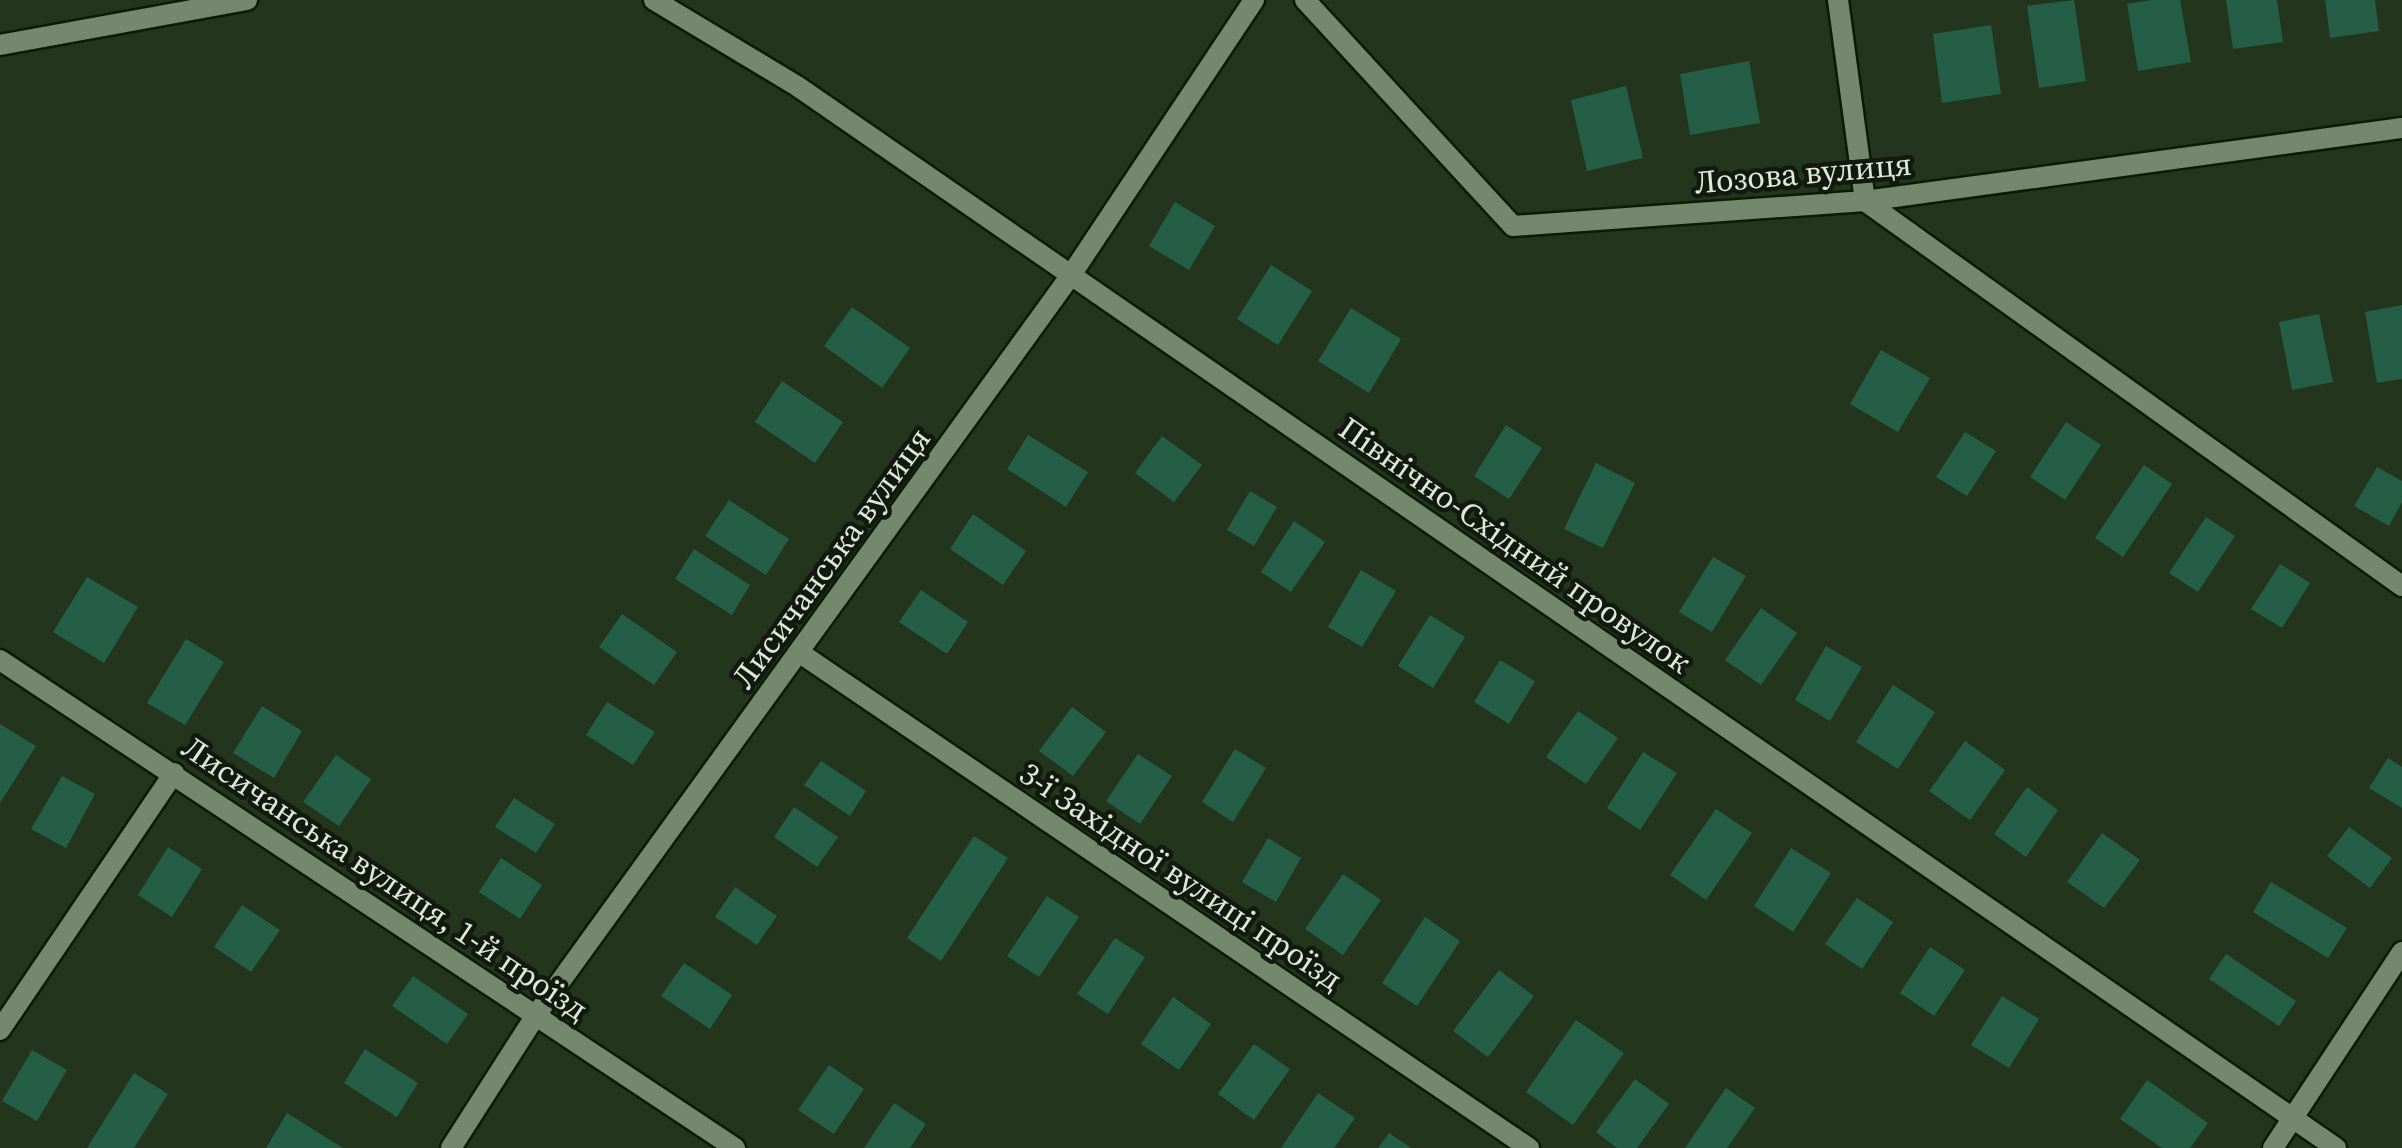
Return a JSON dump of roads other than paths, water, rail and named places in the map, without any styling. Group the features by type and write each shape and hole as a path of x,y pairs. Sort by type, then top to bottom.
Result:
{"street":[{"path":"0,45 247,0"},
{"name":"Північно-Східний провулок","path":"654,0 797,86 2336,1148"},
{"name":"Лисичанська вулиця","path":"451,1148 536,1015 1071,275 1254,0"},
{"name":"Лозова вулиця","path":"1305,0 1513,226 1866,201 2402,128"},
{"path":"1838,0 1866,201 2402,586"},
{"name":"3-ї Західної вулиці проїзд","path":"800,653 1529,1148"},
{"name":"Лисичанська вулиця, 1-й проїзд","path":"0,660 735,1148"},
{"path":"0,1030 174,773"},
{"path":"2273,1148 2402,952"}]}
